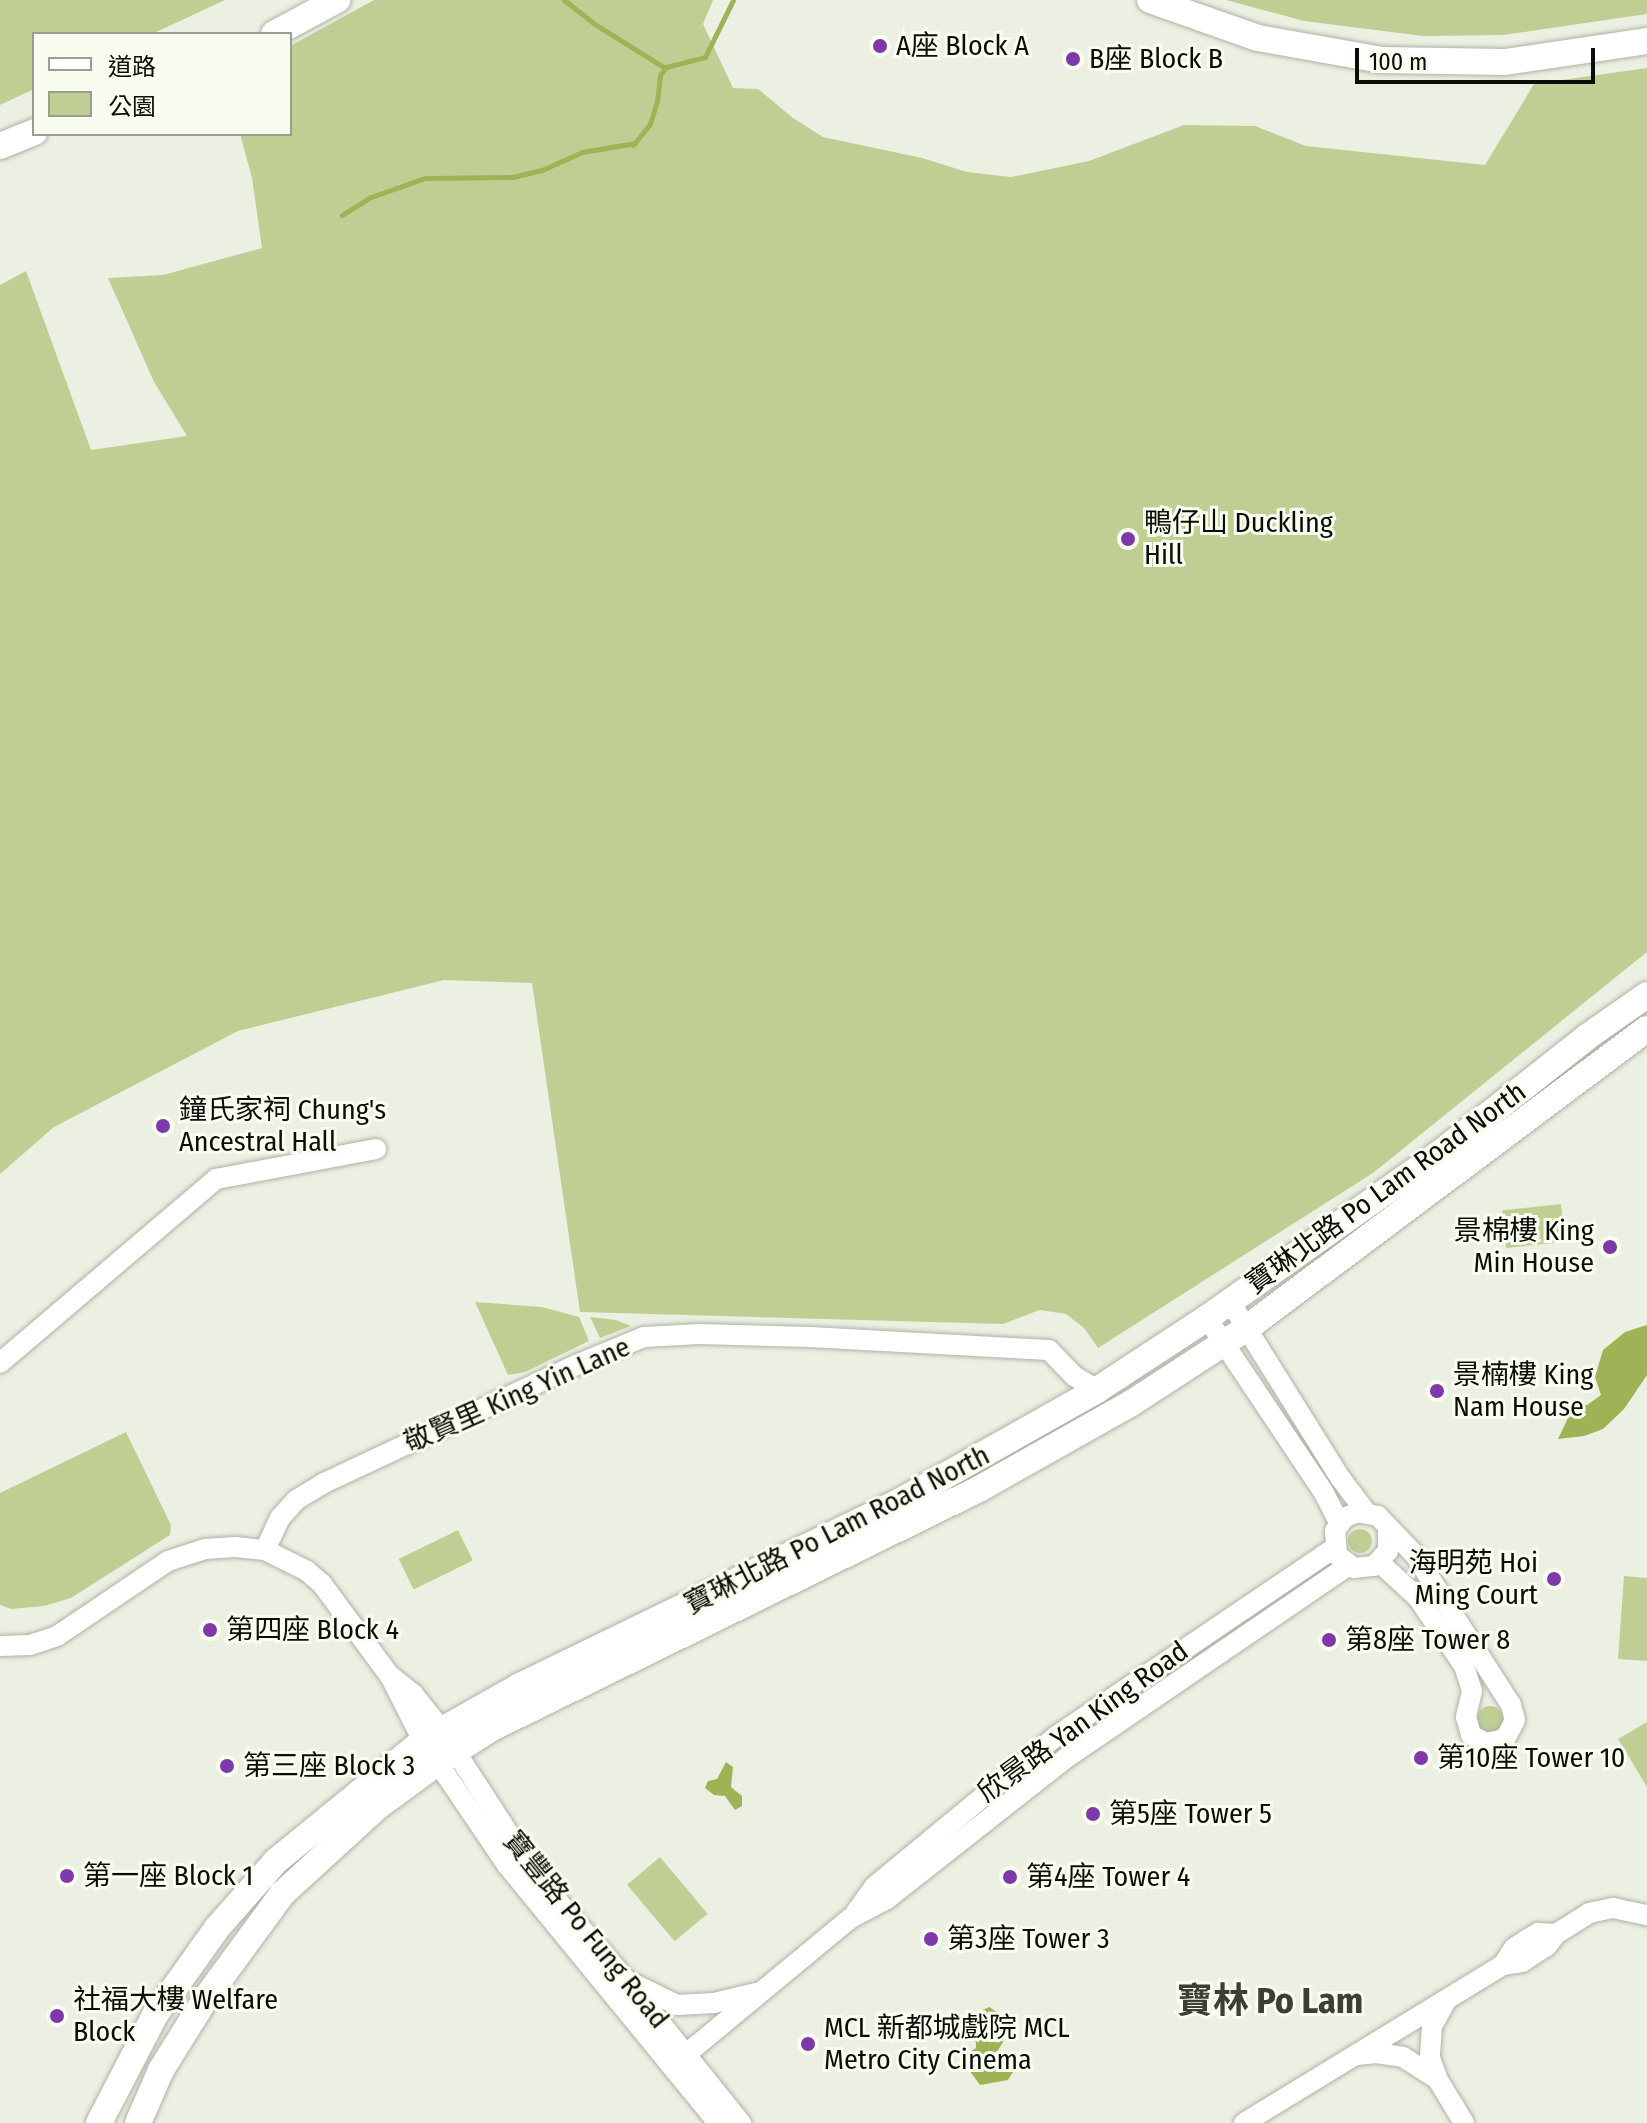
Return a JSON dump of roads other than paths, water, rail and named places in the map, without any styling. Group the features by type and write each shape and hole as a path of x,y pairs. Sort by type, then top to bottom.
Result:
{"main road":[{"path":"278,32 337,0"},
{"path":"1150,0 1258,38 1381,60 1505,62 1647,41"},
{"path":"0,146 32,133"},
{"name":"寶琳北路 Po Lam Road North","path":"99,2123 155,2015 217,1928 276,1861 520,1686 895,1504 1097,1390 1207,1318 1439,1154 1587,1037 1647,995"},
{"name":"寶琳北路 Po Lam Road North","path":"138,2123 161,2070 198,2010 282,1894 439,1746 492,1728 691,1627 979,1489 1130,1404 1247,1328 1647,1029"}],"street":[{"path":"0,1363 216,1179 376,1149"},
{"path":"1229,1300 1341,1479 1366,1512"},
{"path":"1207,1318 1323,1491 1339,1523 1334,1548 1348,1566 1368,1568 1380,1563 1388,1551 1388,1528"},
{"name":"敬賢里 King Yin Lane","path":"265,1550 280,1518 296,1500 324,1483 576,1365 644,1337 699,1334 810,1337 1049,1350 1074,1376 1097,1390"},
{"path":"1339,1523 1350,1514 1366,1512 1378,1516 1415,1555 1511,1705 1515,1720 1505,1739 1486,1743 1471,1735 1466,1717 1472,1691 1464,1666 1418,1598 1380,1563"},
{"path":"0,1646 30,1645 57,1636 154,1569 184,1554 222,1547 265,1550 307,1571 322,1584 389,1675 413,1694 439,1746"},
{"name":"欣景路 Yan King Road","path":"851,1918 875,1886 1055,1737 1269,1589 1334,1548"},
{"name":"欣景路 Yan King Road","path":"680,2059 851,1918 887,1899 1122,1718 1348,1566"},
{"path":"1445,1669 1460,1674 1472,1691"},
{"name":"寶豐路 Po Fung Road","path":"439,1746 536,1876 626,1980 680,2059 718,2123"},
{"name":"寶豐路 Po Fung Road","path":"439,1746 533,1900 741,2123"},
{"path":"1244,2123 1503,1965 1514,1948 1538,1933 1556,1934 1601,1909 1646,1916"},
{"name":"欣景路 Yan King Road","path":"626,1980 677,2005 714,2003 757,1993"},
{"path":"1448,1998 1430,2034 1430,2058 1438,2080 1464,2123"},
{"path":"1353,2055 1376,2053 1403,2057 1438,2080"}],"waterway":[{"path":"564,0 593,23 665,68"},
{"path":"633,145 650,124 660,75 666,67 705,57 733,0"},
{"path":"342,215 371,197 425,178 513,177 542,170 582,152 635,143"}],"place":[{"name":"A座 Block A","path":"880,46"},
{"name":"B座 Block B","path":"1073,59"},
{"name":"鴨仔山 Duckling Hill","path":"1128,539"},
{"name":"鐘氏家祠 Chung's Ancestral Hall","path":"163,1126"},
{"name":"景棉樓 King Min House","path":"1610,1247"},
{"name":"景楠樓 King Nam House","path":"1437,1391"},
{"name":"海明苑 Hoi Ming Court","path":"1554,1579"},
{"name":"第四座 Block 4","path":"210,1630"},
{"name":"第8座 Tower 8","path":"1329,1640"},
{"name":"第10座 Tower 10","path":"1421,1758"},
{"name":"第三座 Block 3","path":"227,1766"},
{"name":"第5座 Tower 5","path":"1093,1814"},
{"name":"第一座 Block 1","path":"67,1876"},
{"name":"第4座 Tower 4","path":"1010,1877"},
{"name":"第3座 Tower 3","path":"931,1939"},
{"name":"社福大樓 Welfare Block","path":"57,2016"},
{"name":"MCL 新都城戲院 MCL Metro City Cinema","path":"808,2044"}],"district":[{"name":"寶林 Po Lam","path":"1270,2002"}]}
